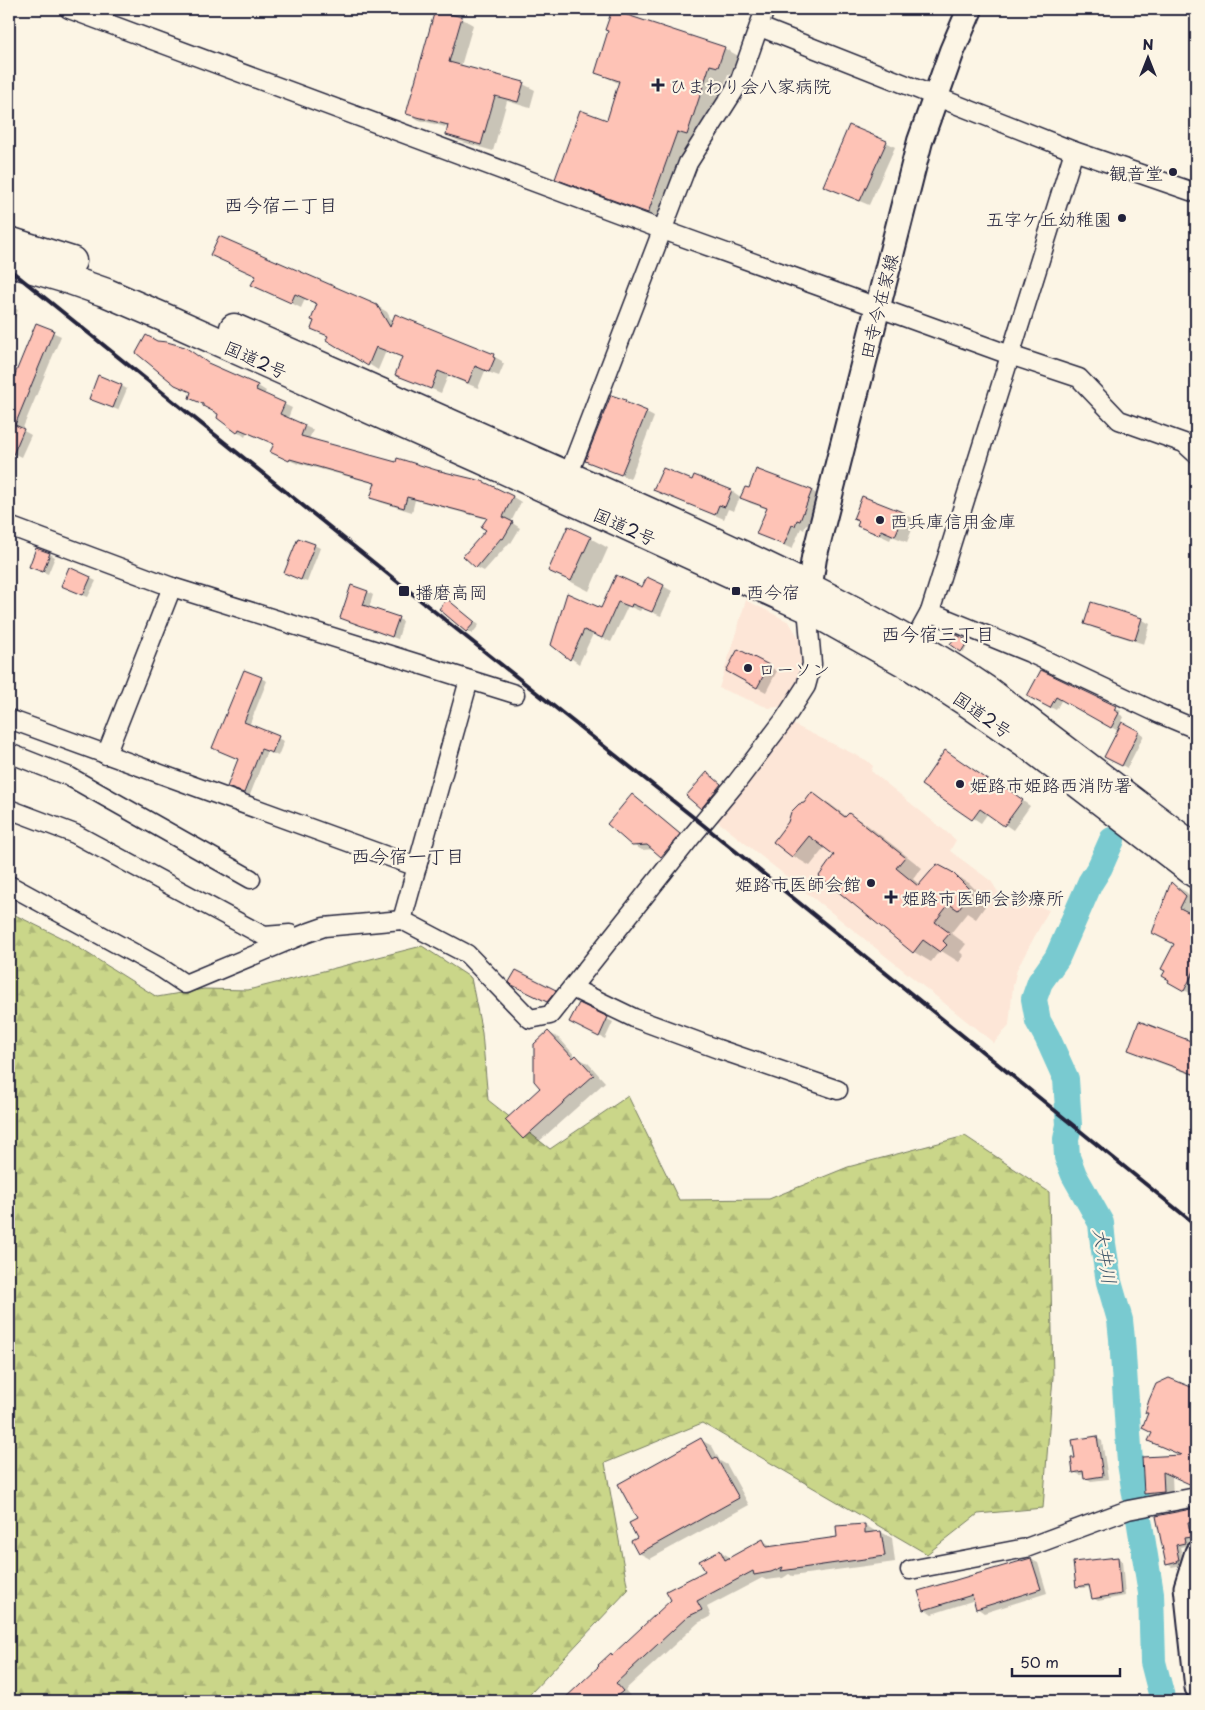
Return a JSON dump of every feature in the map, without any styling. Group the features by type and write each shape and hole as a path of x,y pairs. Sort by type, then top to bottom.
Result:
{"highway":[{"name":"国道2号","path":"9,241 112,275 568,476 808,597 1024,742 1196,874"},
{"name":"国道2号","path":"19,265 107,293 480,459 913,643 952,666 988,691 1196,849"}],"main road":[{"name":"田寺今在家線","path":"808,597 814,558 920,141 952,51 970,9"}],"street":[{"path":"69,9 663,230 1079,378 1119,420 1184,443 1196,454"},
{"path":"568,476 688,163 739,83 765,9"},
{"path":"760,27 1074,151 1196,193"},
{"path":"913,643 930,612 1074,151"},
{"path":"9,526 172,588 515,694"},
{"path":"106,755 172,588"},
{"path":"9,884 161,968 185,984 324,927 402,920 466,954 530,1019 550,1015 737,782 784,720 806,686 812,664 808,597"},
{"path":"930,612 1030,653 1196,729"},
{"path":"402,920 469,680"},
{"path":"9,719 417,867"},
{"path":"9,753 70,777 251,879"},
{"path":"9,810 75,834 264,936 307,933"},
{"path":"572,988 634,1018 708,1046 838,1090"},
{"path":"910,1570 1026,1548 1128,1510 1196,1497"},
{"path":"1196,1552 1185,1587 1196,1688"}],"shaded area":[{"path":"746,600 789,622 799,638 802,675 798,686 784,706 769,708 719,688"},
{"path":"792,724 866,760 873,766 871,771 956,840 950,851 991,881 998,892 1049,910 1017,969 1013,986 1009,1025 994,1043 716,820"}],"green space":[{"path":"9,912 68,941 157,997 204,989 248,990 422,946 471,978 482,1033 488,1100 550,1149 628,1096 679,1200 769,1199 848,1167 965,1136 1049,1192 1053,1377 1043,1508 978,1514 927,1554 702,1423 605,1463 628,1590 531,1693 526,1701 9,1701"}],"building":[{"path":"435,10 462,17 449,62 524,82 518,102 495,96 481,145 446,135 448,125 406,114"},
{"path":"612,10 725,47 718,67 710,65 687,135 677,132 648,213 555,179 580,110 607,120 619,81 595,73 608,31 605,30"},
{"path":"849,125 887,141 860,201 823,186"},
{"path":"219,236 377,305 390,327 395,314 494,354 493,357 495,358 489,372 475,366 468,383 438,371 431,389 395,375 402,357 376,347 368,366 326,340 328,336 311,329 314,321 311,320 317,304 295,294 291,303 251,285 256,276 210,255"},
{"path":"36,323 54,330 15,425 24,429 9,464 9,389"},
{"path":"146,335 157,341 185,347 208,363 258,385 256,390 285,403 280,414 305,425 301,436 396,462 397,458 482,481 513,496 503,517 513,522 503,539 501,538 476,568 463,556 486,530 481,527 487,518 407,497 404,508 370,498 375,483 290,459 289,461 270,452 274,444 239,429 237,433 217,418 218,414 203,406 203,404 189,398 191,392 175,385 136,353"},
{"path":"98,375 122,385 113,408 89,399"},
{"path":"611,395 626,400 625,402 647,411 621,475 585,461"},
{"path":"663,468 692,480 694,475 732,490 725,507 719,505 715,515 653,490"},
{"path":"756,469 812,490 800,521 797,520 795,526 792,525 784,545 756,534 767,508 740,498 745,487 749,488"},
{"path":"862,496 905,513 895,536 881,530 879,535 857,526 859,521 853,519"},
{"path":"568,526 591,537 571,581 548,571"},
{"path":"298,538 315,544 301,580 284,573"},
{"path":"36,548 50,553 43,572 29,567"},
{"path":"69,567 91,577 83,595 61,586"},
{"path":"616,575 642,587 647,577 664,585 652,612 632,604 631,607 618,602 602,638 584,630 570,660 551,645 567,593 601,608"},
{"path":"351,585 368,591 363,605 399,617 392,637 340,618"},
{"path":"447,599 475,622 466,632 439,609"},
{"path":"1091,602 1142,618 1135,640 1084,624"},
{"path":"957,635 968,641 961,652 950,644"},
{"name":"ローソン","path":"738,649 769,665 757,688 726,671"},
{"path":"244,670 262,677 244,722 279,736 272,753 261,749 244,793 227,787 238,759 212,748"},
{"path":"1041,670 1116,706 1114,710 1119,713 1111,728 1056,697 1050,708 1027,696"},
{"path":"1122,722 1139,731 1122,766 1104,757"},
{"path":"945,750 1000,788 1002,785 1023,800 1004,826 980,809 972,820 921,785"},
{"path":"707,772 721,784 701,809 686,796"},
{"name":"姫路市医師会館","path":"812,792 845,817 849,813 905,857 896,868 918,886 937,864 952,872 971,891 958,910 949,904 935,922 950,933 943,941 947,945 940,952 923,940 913,953 819,876 834,855 809,836 792,857 773,842 788,822 791,812 799,804 804,803"},
{"path":"632,794 680,834 661,857 647,845 632,846 607,824"},
{"path":"1171,882 1186,896 1180,908 1196,916 1196,967 1184,991 1168,982 1169,980 1162,976 1165,971 1161,969 1174,944 1152,933"},
{"path":"516,970 556,990 555,992 547,1002 512,985 509,982"},
{"path":"579,1003 608,1017 599,1037 569,1022"},
{"path":"1139,1021 1196,1043 1196,1075 1128,1050"},
{"path":"548,1031 573,1058 576,1055 594,1075 523,1139 505,1120 540,1088 534,1081 534,1044"},
{"path":"1169,1378 1196,1389 1196,1487 1163,1472 1164,1492 1144,1494 1142,1457 1181,1455 1148,1441 1152,1433 1142,1428 1148,1413 1145,1413 1149,1400 1156,1384"},
{"path":"1097,1436 1103,1476 1084,1479 1083,1471 1073,1473 1071,1458 1075,1458 1072,1440"},
{"path":"701,1438 713,1459 716,1457 739,1498 638,1554 631,1541 637,1538 629,1523 637,1519 618,1484"},
{"path":"1196,1508 1196,1521 1188,1522 1191,1537 1184,1538 1185,1543 1176,1545 1178,1562 1166,1565 1156,1516"},
{"path":"865,1524 865,1533 881,1531 885,1556 781,1571 783,1567 771,1572 754,1575 753,1571 697,1601 702,1610 687,1617 616,1683 623,1691 611,1701 562,1701 598,1665 611,1653 612,1655 671,1600 666,1591 705,1571 699,1561 720,1550 725,1560 763,1539 767,1547 837,1537 836,1526"},
{"path":"1118,1557 1121,1594 1092,1599 1089,1585 1076,1587 1073,1562"},
{"path":"1031,1558 1041,1589 976,1609 972,1595 924,1610 918,1591"}],"waterway":[{"name":"大井川","path":"1112,840 1100,867 1090,883 1057,958 1040,982 1034,999 1038,1021 1066,1079 1069,1125 1066,1139 1067,1157 1074,1175 1101,1223 1109,1282 1120,1320 1130,1463 1151,1593 1153,1662 1163,1701"}],"railway":[{"path":"9,269 702,824 1196,1225"}],"place":[{"name":"ひまわり会八家病院","path":"658,85"},
{"name":"観音堂","path":"1173,172"},
{"name":"五字ケ丘幼稚園","path":"1122,218"},
{"name":"西兵庫信用金庫","path":"880,520"},
{"name":"播磨高岡","path":"404,591"},
{"name":"西今宿","path":"736,591"},
{"name":"ローソン","path":"748,668"},
{"name":"姫路市姫路西消防署","path":"960,784"},
{"name":"姫路市医師会館","path":"871,883"},
{"name":"姫路市医師会診療所","path":"891,897"}],"district":[{"name":"西今宿二丁目","path":"281,204"},
{"name":"西今宿三丁目","path":"938,633"},
{"name":"西今宿一丁目","path":"408,855"}]}
